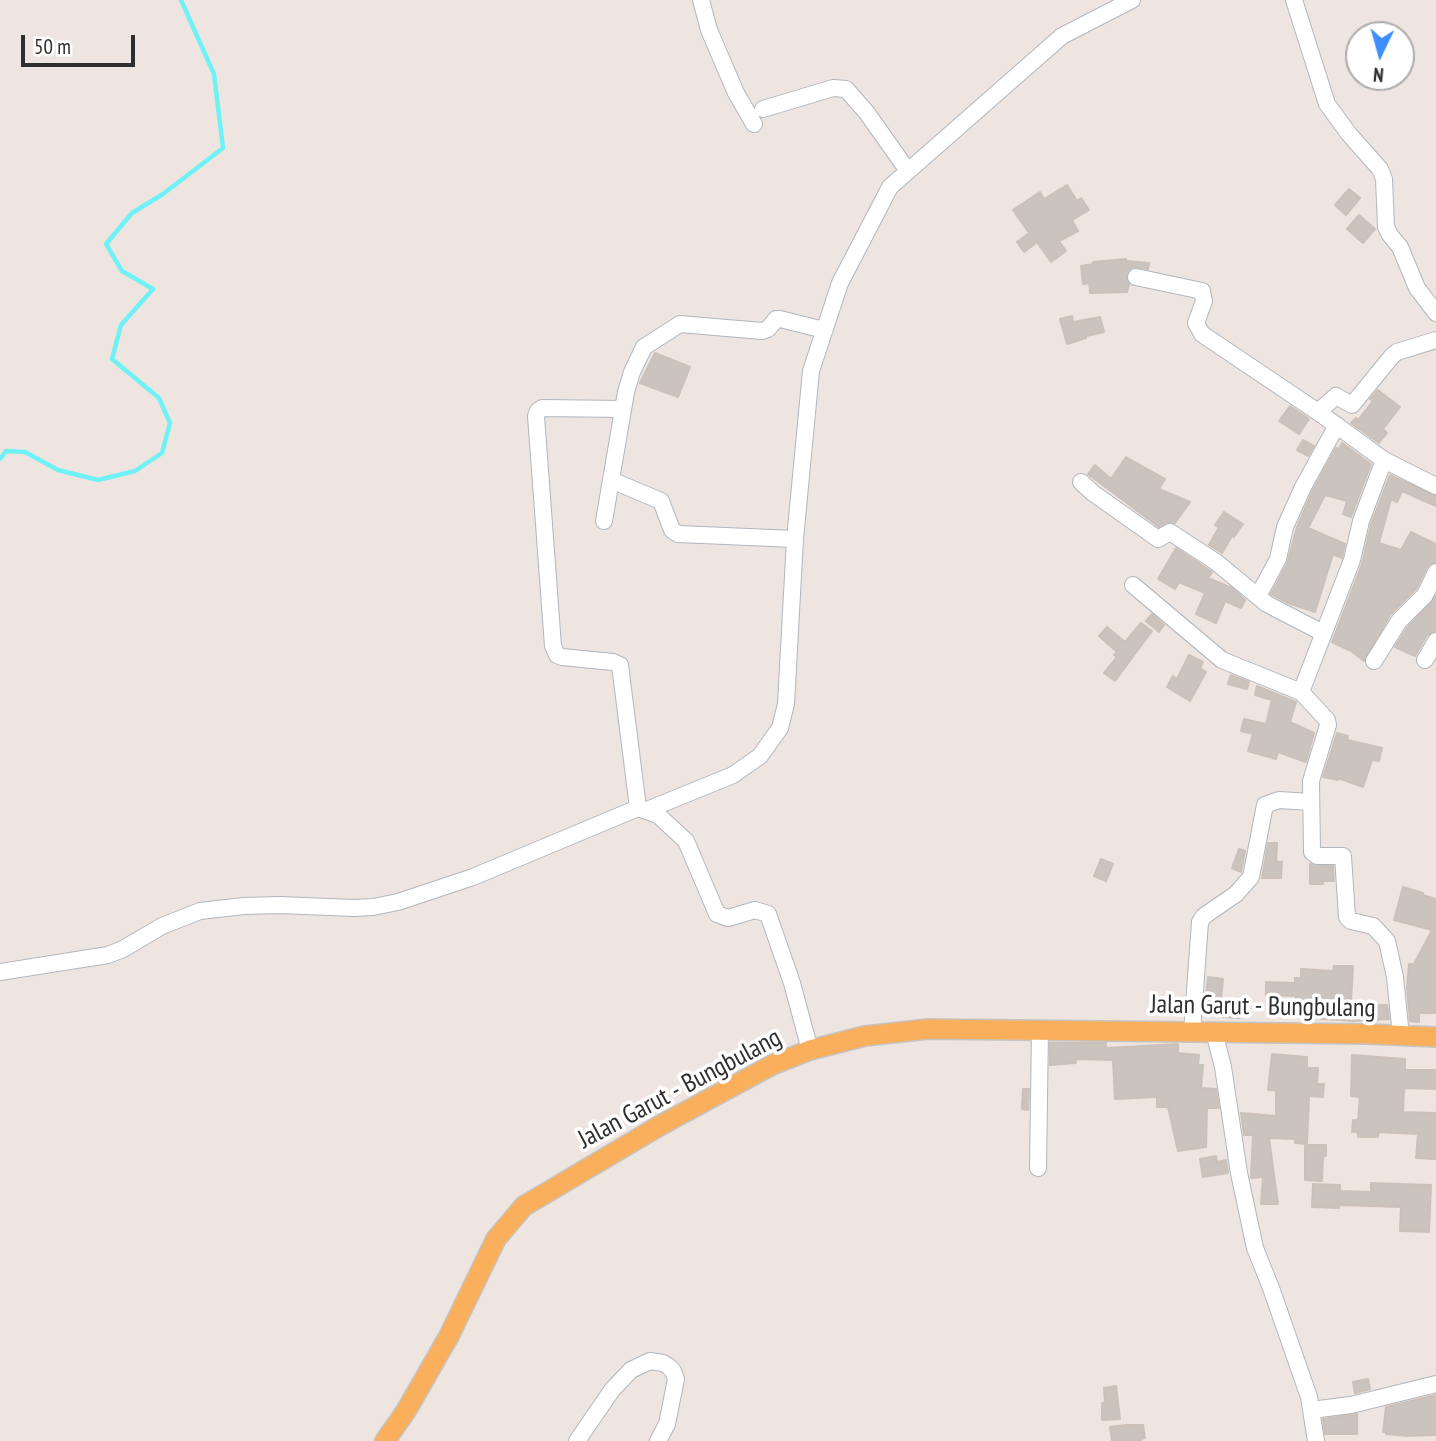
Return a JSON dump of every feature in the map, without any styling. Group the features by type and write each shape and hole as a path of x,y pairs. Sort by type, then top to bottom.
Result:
{"main road":[{"name":"Jalan Garut - Bungbulang","path":"385,1441 406,1411 449,1336 496,1239 524,1206 660,1125 772,1065 810,1050 854,1038 912,1030 1436,1037"}],"street":[{"path":"701,0 714,43 736,93 754,124"},
{"path":"0,972 108,956 162,926 200,911 256,906 373,908 398,902 473,877 733,775 760,756 780,728 786,704 795,539 811,371 839,283 890,187 1062,36 1132,0"},
{"path":"1294,0 1327,104 1380,169 1384,179 1386,228 1400,247 1418,288 1436,313"},
{"path":"763,108 833,88 846,89 867,113 908,171"},
{"path":"1136,277 1202,291 1204,301 1196,323 1202,334 1384,460 1436,486"},
{"path":"604,521 623,408 632,372 644,346 680,324 762,331 780,319 824,330"},
{"path":"1318,412 1336,396 1352,405 1397,352 1436,340"},
{"path":"623,408 542,408 536,416 553,646 557,655 562,657 613,662 620,666 643,809"},
{"path":"1258,596 1278,559 1285,527 1303,486 1337,425"},
{"path":"1301,692 1352,560 1361,521 1384,460"},
{"path":"611,480 661,501 672,530 678,534 795,539"},
{"path":"1081,482 1158,540 1170,532 1216,562 1268,604 1323,633"},
{"path":"1374,661 1399,621 1425,595 1436,572"},
{"path":"1133,584 1214,655 1233,666 1301,692 1328,723 1328,731 1311,776 1312,852 1317,856 1343,856 1347,917 1351,921 1373,926 1387,941 1395,977 1401,1035"},
{"path":"1425,660 1436,641"},
{"path":"1192,1032 1200,922 1204,916 1236,894 1251,877 1265,805 1279,800 1310,802"},
{"path":"643,809 658,815 686,841 717,914 728,918 755,910 768,914 792,983 810,1050"},
{"path":"1038,1168 1040,1030"},
{"path":"1213,1032 1223,1067 1241,1185 1255,1248 1310,1397 1316,1441"},
{"path":"577,1441 612,1390 631,1370 650,1361 668,1366 676,1379 667,1423 658,1441"},
{"path":"1311,1410 1351,1405 1436,1384"}],"building":[{"path":"1067,185 1077,201 1081,198 1089,210 1072,220 1078,231 1059,241 1066,251 1051,262 1037,242 1024,252 1017,242 1029,233 1013,210 1040,192 1044,199"},
{"path":"1349,189 1360,198 1346,215 1335,205"},
{"path":"1359,215 1375,229 1363,243 1347,229"},
{"path":"1126,259 1149,263 1148,269 1133,267 1128,271 1127,292 1090,293 1089,283 1083,284 1081,266 1093,262"},
{"path":"1072,316 1073,322 1100,317 1104,332 1067,344 1060,319"},
{"path":"655,353 690,367 678,397 640,383"},
{"path":"1378,390 1400,407 1383,429 1387,433 1379,443 1351,423 1356,418 1358,420"},
{"path":"1290,406 1309,419 1299,434 1279,421"},
{"path":"1303,440 1314,446 1308,456 1297,450"},
{"path":"1342,443 1371,464 1351,517 1343,514 1347,501 1325,495 1308,528 1345,544 1342,558 1333,554 1315,612 1271,594 1287,564 1297,527 1312,492 1336,448 1339,449"},
{"path":"1126,457 1165,479 1159,489 1190,502 1175,523 1170,522 1159,527 1088,474 1095,465 1111,479"},
{"path":"1390,475 1436,496 1436,506 1402,491 1397,502 1391,499 1379,543 1401,550 1411,532 1436,544 1436,562 1427,567 1416,589 1390,615 1364,661 1332,642 1362,564 1371,524"},
{"path":"1224,512 1243,524 1222,553 1209,545 1219,527 1215,525"},
{"path":"1176,548 1212,572 1208,578 1232,588 1245,600 1241,608 1225,601 1216,623 1196,614 1205,593 1179,582 1175,589 1158,579"},
{"path":"1436,596 1436,631 1427,635 1415,656 1395,647 1407,628"},
{"path":"1152,614 1164,625 1159,632 1146,621"},
{"path":"1141,623 1152,631 1115,681 1104,673 1117,657 1114,655 1117,652 1099,636 1107,627 1125,642"},
{"path":"1189,655 1203,662 1200,668 1206,672 1190,701 1167,687 1173,676 1177,679"},
{"path":"1231,675 1249,682 1247,689 1228,684"},
{"path":"1257,686 1296,702 1290,722 1314,733 1306,762 1278,752 1276,759 1248,751 1253,734 1241,731 1244,719 1266,724 1272,700 1255,695"},
{"path":"1337,733 1348,736 1347,740 1382,748 1379,761 1372,760 1363,787 1338,778 1323,777"},
{"path":"1268,843 1277,843 1276,862 1282,862 1281,878 1262,878"},
{"path":"1239,849 1245,851 1241,872 1232,868"},
{"path":"1101,859 1113,864 1106,881 1094,876"},
{"path":"1310,864 1333,866 1334,881 1310,884"},
{"path":"1403,887 1436,899 1436,1013 1419,1013 1419,1022 1410,1021 1407,988 1409,964 1414,964 1432,930 1394,920"},
{"path":"1334,966 1353,966 1351,1002 1354,1002 1354,1005 1387,1005 1389,1019 1353,1021 1295,1017 1296,996 1266,995 1266,982 1295,983 1295,978 1301,978 1301,969 1333,971"},
{"path":"1208,977 1223,979 1220,1009 1205,1007"},
{"path":"1224,1000 1241,1000 1240,1018 1223,1017"},
{"path":"1050,1043 1106,1043 1106,1048 1178,1044 1178,1053 1199,1055 1198,1065 1203,1065 1201,1088 1216,1089 1219,1108 1207,1108 1206,1147 1178,1151 1168,1107 1157,1107 1157,1097 1115,1099 1113,1060 1075,1059 1076,1063 1050,1065"},
{"path":"1272,1054 1307,1057 1307,1068 1318,1068 1317,1084 1324,1084 1323,1097 1309,1096 1307,1144 1295,1143 1295,1139 1269,1138 1278,1204 1261,1204 1263,1177 1251,1178 1253,1135 1244,1135 1241,1113 1276,1116 1276,1090 1268,1090"},
{"path":"1352,1055 1405,1059 1405,1070 1436,1070 1436,1089 1404,1088 1403,1112 1436,1113 1436,1159 1416,1158 1418,1134 1378,1132 1378,1137 1358,1137 1358,1132 1352,1132 1353,1120 1358,1120 1360,1097 1351,1096"},
{"path":"1023,1089 1029,1089 1028,1110 1022,1109"},
{"path":"1305,1145 1326,1145 1322,1181 1305,1180"},
{"path":"1216,1156 1217,1162 1226,1160 1228,1173 1203,1177 1200,1159"},
{"path":"1371,1183 1431,1185 1429,1232 1400,1231 1401,1207 1312,1207 1313,1184 1340,1185 1340,1191 1371,1192"},
{"path":"1368,1379 1370,1389 1355,1393 1353,1382"},
{"path":"1116,1386 1120,1419 1102,1420 1104,1388"},
{"path":"1436,1395 1436,1435 1408,1436 1383,1432 1386,1407"},
{"path":"1357,1414 1357,1434 1325,1434 1323,1419"},
{"path":"1143,1425 1145,1438 1141,1441 1112,1441 1110,1427"}],"waterway":[{"path":"0,459 6,451 25,452 58,470 98,480 135,471 162,453 170,423 159,398 112,359 121,325 153,289 122,271 106,244 132,213 163,194 223,148 214,74 181,0"}]}
